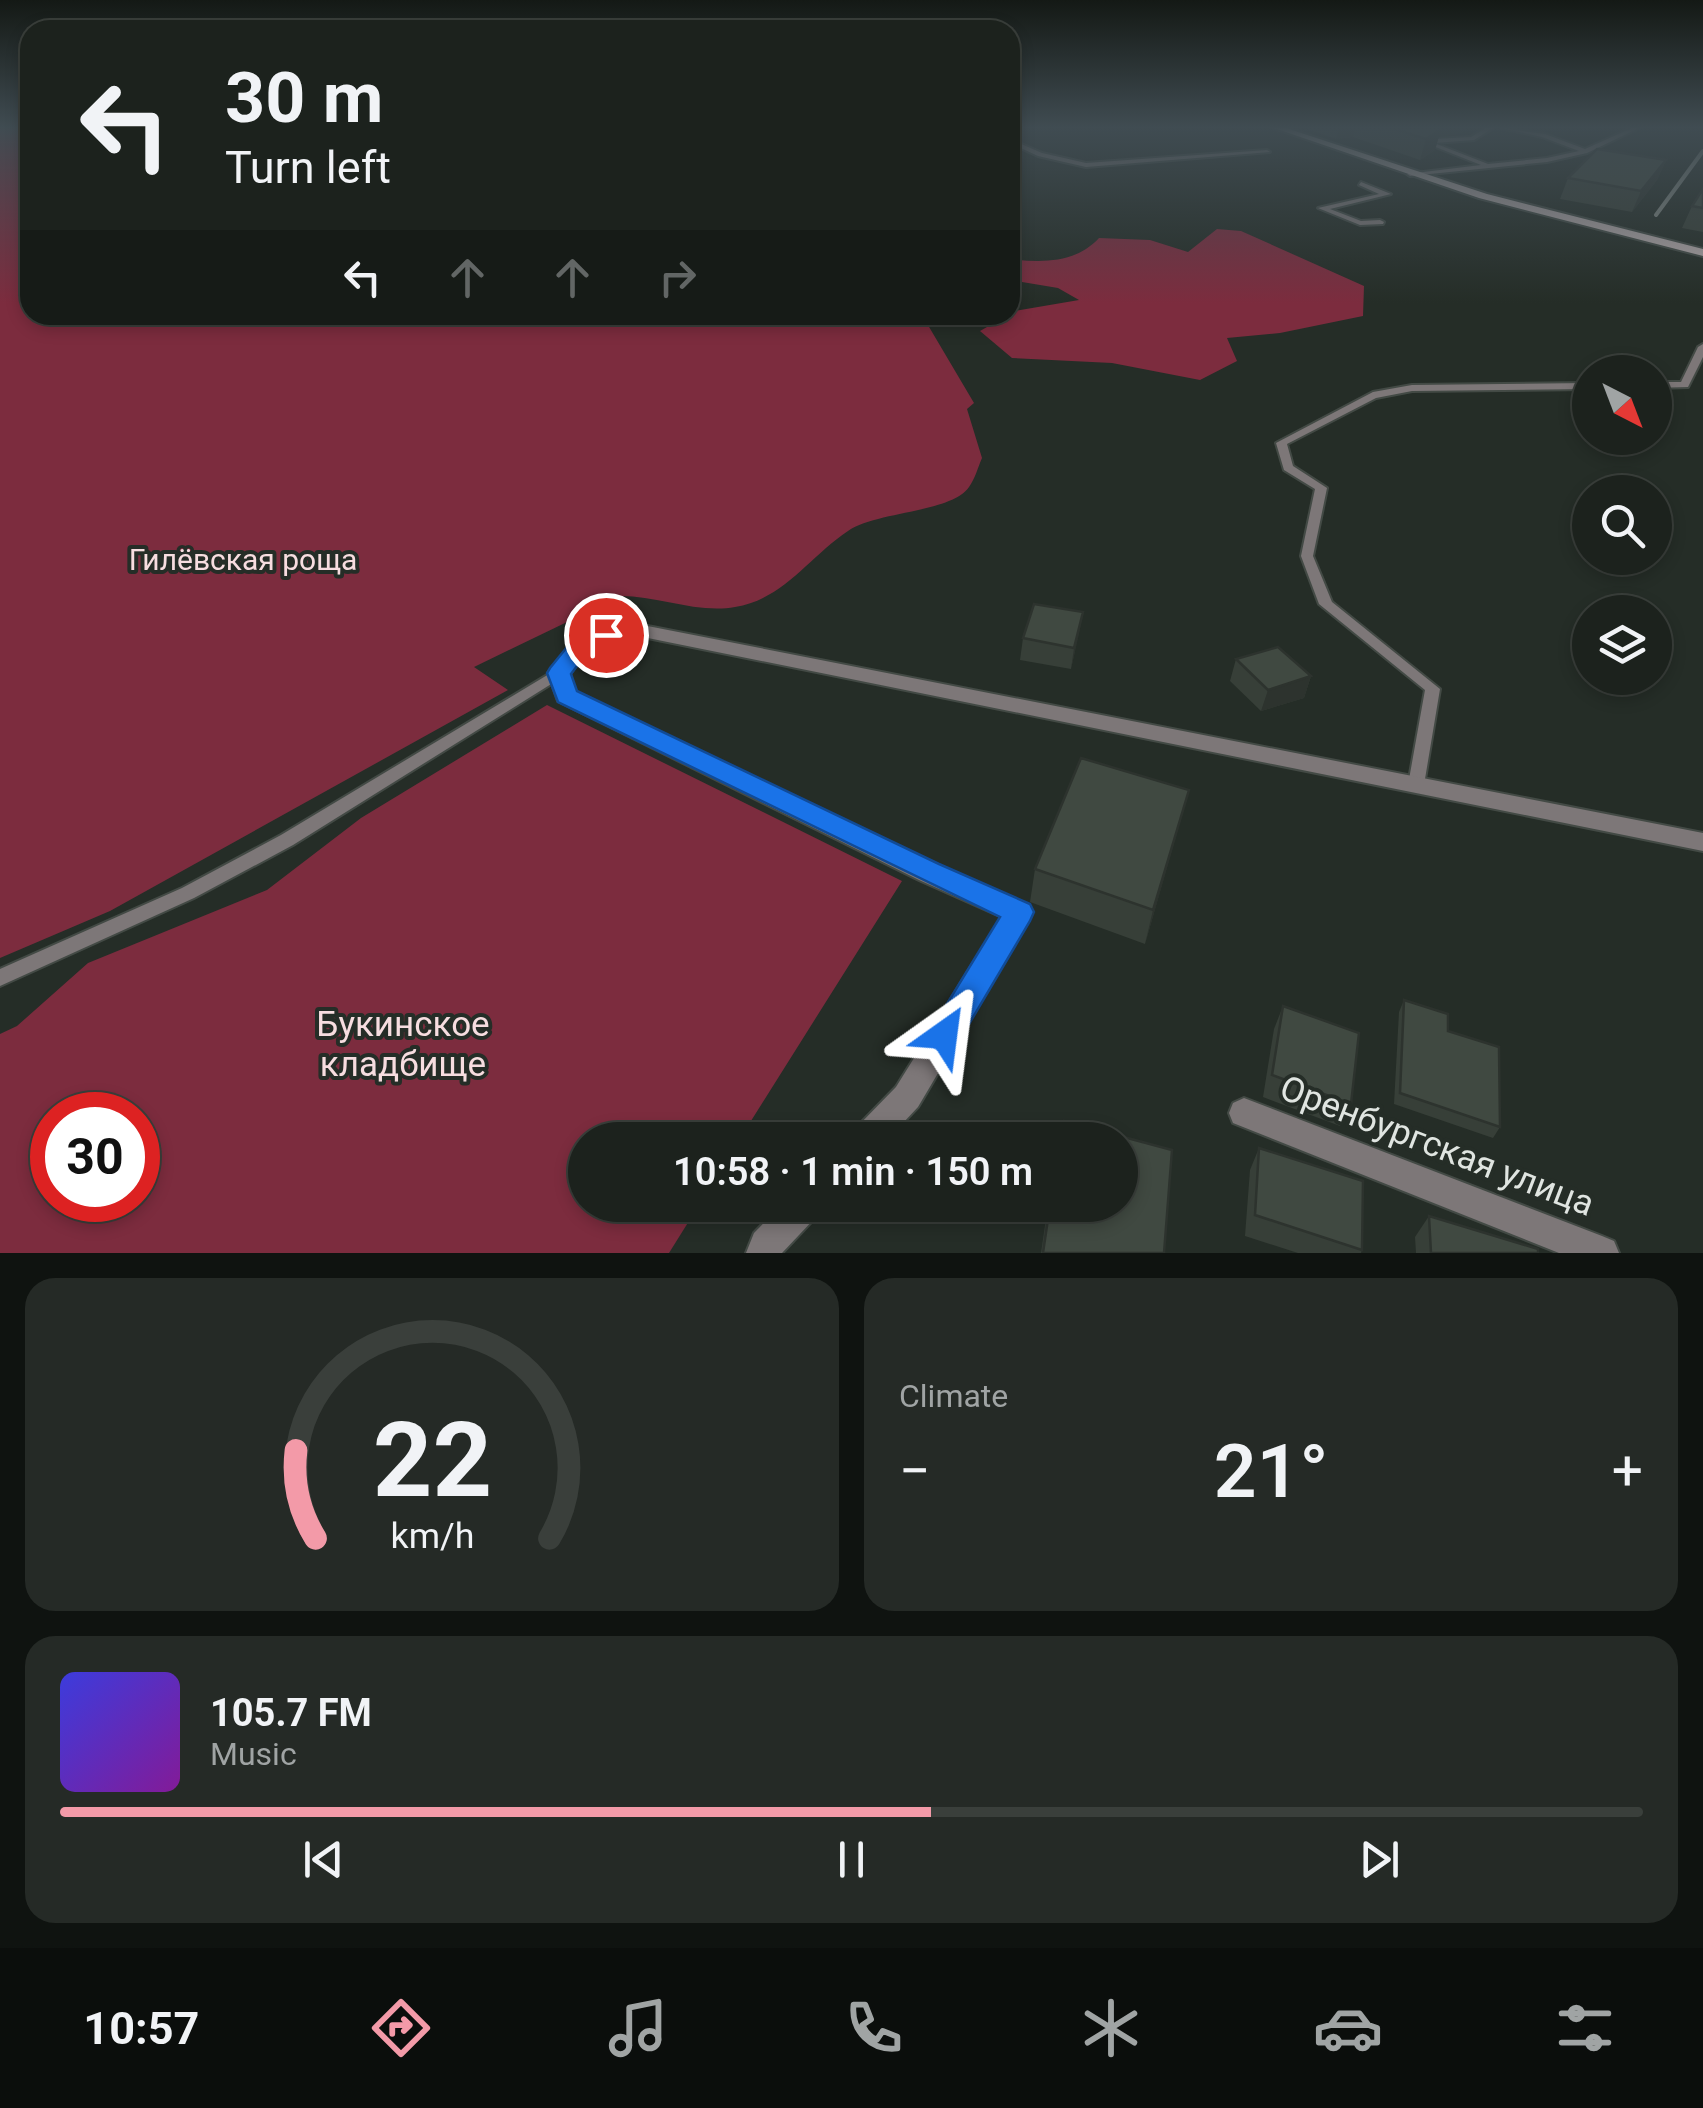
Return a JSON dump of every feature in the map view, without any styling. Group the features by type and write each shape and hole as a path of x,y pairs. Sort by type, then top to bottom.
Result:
{"street":[{"path":"1456,186 1703,253"},
{"path":"883,1122 907,1097 1019,912 928,872 566,696 559,673 584,641 627,628 1703,842"},
{"name":"Оренбургская улица","path":"1244,1113 1602,1253"},
{"path":"763,1253 788,1222"}],"lane":[{"path":"1367,186 1387,194 1322,208 1360,223 1380,222"},
{"path":"1672,385 1684,385 1703,347"},
{"path":"1416,786 1432,689 1326,604 1307,556 1322,488 1288,468 1282,443 1373,395 1412,388 1572,386"},
{"path":"0,978 188,894 287,840 559,673"}],"green space":[{"name":"Гилёвская роща","path":"0,186 20,186 20,325 928,325 974,403 967,409 982,458 971,484 960,496 861,524 834,541 782,586 752,603 721,609 621,596 474,667 508,690 110,911 0,958"},
{"path":"1217,229 1241,231 1364,286 1363,316 1280,333 1227,338 1237,361 1200,380 1112,363 1012,358 980,331 990,325 1020,325 1020,310 1079,300 1058,288 1020,282 1020,260 1069,257 1099,238 1150,240 1188,252"},
{"name":"Букинское кладбище","path":"547,705 902,881 750,1122 568,1122 568,1222 688,1222 669,1253 0,1253 0,1034 17,1026 88,963 267,890 361,818"}],"building":[{"path":"1616,186 1645,186 1641,191"},
{"path":"1703,189 1703,208 1692,206"},
{"path":"1034,604 1083,612 1074,648 1023,638"},
{"path":"1278,647 1311,676 1268,690 1236,659"},
{"path":"1081,758 1189,790 1153,910 1035,869"},
{"path":"1404,1000 1448,1014 1448,1031 1499,1047 1500,1127 1400,1093"},
{"path":"1283,1006 1359,1033 1351,1104 1272,1075"},
{"path":"1138,1141 1172,1150 1164,1253 1043,1253 1048,1222 1138,1222"},
{"path":"1259,1148 1363,1181 1362,1250 1255,1215"},
{"path":"1429,1216 1538,1249 1538,1253 1431,1253"}],"railway":[{"path":"1656,215 1677,186"}],"route":[{"path":"606,635 584,641 559,673 566,696 928,872 1019,912 944,1035"}]}
